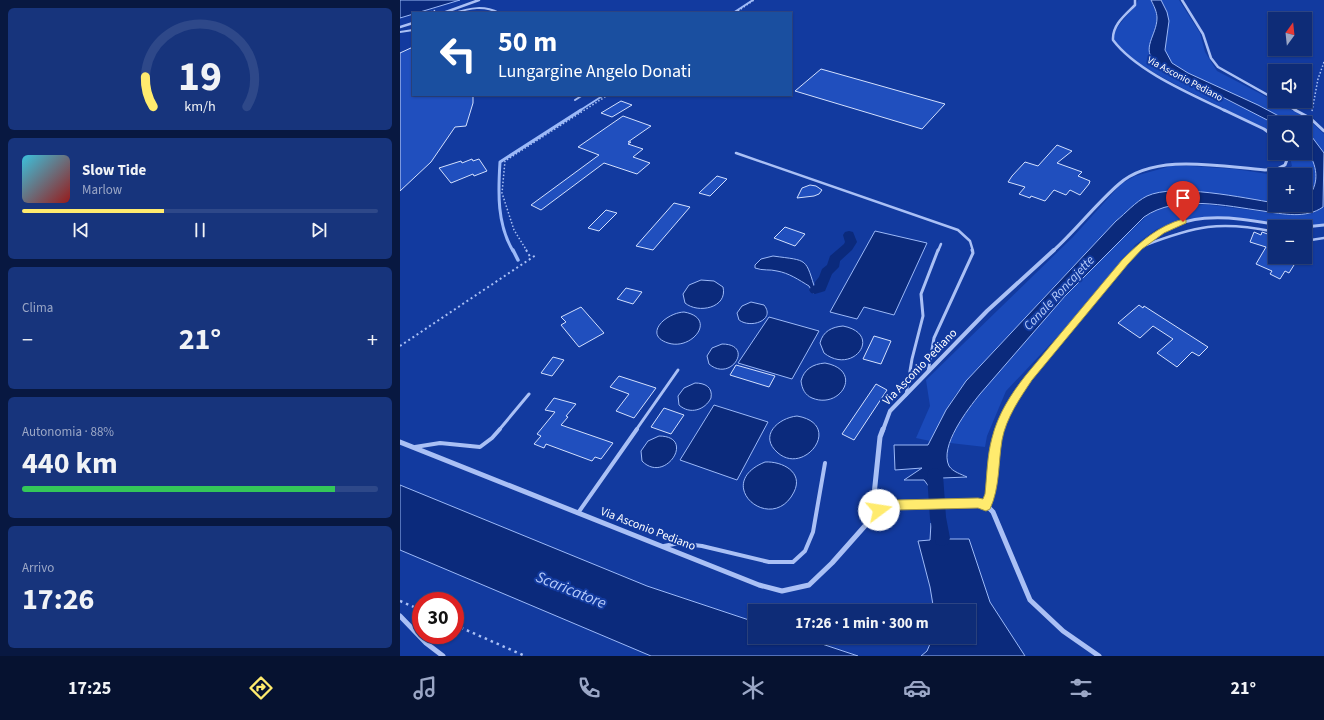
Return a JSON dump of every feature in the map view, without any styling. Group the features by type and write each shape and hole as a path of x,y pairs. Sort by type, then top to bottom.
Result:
{"street":[{"path":"446,12 479,0"},
{"name":"Via Asconio Pediano","path":"1135,0 1135,5 1113,31 1113,40 1122,51 1155,74 1268,132"},
{"path":"1182,0 1203,34 1211,58 1218,67 1268,95"},
{"path":"400,27 412,24"},
{"path":"1292,108 1306,116"},
{"path":"1312,120 1324,131"},
{"name":"Via Asconio Pediano","path":"400,442 759,585 782,591 809,585 832,563 879,510 874,495 880,437 890,411 987,311 1068,237 1120,183 1134,174 1152,167 1169,164 1190,164 1265,170 1277,169 1285,165 1287,160"},
{"path":"986,506 990,494 997,439 1004,419 1016,396 1029,378 1125,262 1139,248 1161,231 1183,222 1205,218 1252,220 1268,223"},
{"path":"1312,226 1324,224"},
{"path":"879,510 896,505 978,503 986,506 993,512 1030,600 1063,632 1099,656"},
{"path":"400,616 426,643 443,656"}],"lane":[{"path":"459,12 482,7 492,8 498,12"},
{"path":"400,32 412,30"},
{"path":"575,100 581,96"},
{"path":"736,153 958,230 970,241 973,252 934,338 928,372"},
{"path":"1139,248 1194,228 1249,226 1268,230"},
{"path":"1312,240 1324,238"},
{"path":"906,395 912,359 923,316 921,294 941,244"},
{"path":"578,513 678,370"},
{"path":"414,448 428,442 443,442 480,448 492,438 528,394"},
{"path":"664,546 679,543 702,546 768,562 793,562 805,551 813,532 825,463"}],"path":[{"path":"736,12 754,0"},
{"path":"1310,116 1318,79 1324,62"},
{"path":"531,258 514,230 502,193 505,161 606,96"},
{"path":"400,346 536,255"},
{"path":"400,601 412,606"},
{"path":"464,629 524,656"}],"shaded area":[{"path":"1138,0 1151,0 1156,11 1156,26 1150,43 1153,61 1166,70 1268,121 1268,130 1159,75 1122,51 1114,41 1114,36 1119,26"},
{"path":"1161,0 1179,0 1200,33 1205,52 1217,71 1268,98 1268,108 1288,108 1303,116 1279,116 1188,73 1175,65 1169,59 1165,50 1169,22 1167,12"},
{"path":"1312,123 1324,134 1324,153 1312,137"},
{"path":"1312,159 1316,174 1312,192 1312,168 1289,168 1292,166 1291,160"},
{"path":"1171,166 1235,169 1268,174 1268,202 1226,195 1192,192 1152,194 1139,201 1116,221 1042,299 955,395 930,441 916,438 930,406 926,380 1073,237 1121,184 1135,176"},
{"path":"1190,204 1210,205 1283,214 1294,212 1312,212 1312,209 1324,206 1324,226 1312,226 1312,220 1268,220 1268,224 1252,221 1206,218 1184,221 1157,229 1135,245 1125,262 1006,391 987,436 985,447 950,443 958,424 980,394 1041,322 1093,267 1150,213 1165,207"}],"water":[{"path":"400,0 460,0 420,12 412,12 412,14 400,18"},
{"path":"1151,0 1161,0 1167,12 1169,21 1165,50 1172,63 1188,73 1279,116 1268,116 1268,120 1156,63 1151,58 1149,47 1156,24 1156,11"},
{"path":"1312,137 1324,153 1323,207 1316,211 1309,213 1294,215 1270,212 1312,212 1312,192 1316,179 1313,161"},
{"path":"1174,191 1192,191 1268,202 1268,212 1218,205 1186,204 1157,210 1144,217 1065,296 980,394 956,428 948,448 947,458 951,468 967,477 942,478 937,492 933,492 924,480 904,480 922,468 895,470 894,445 928,445 946,410 966,381 1116,221 1135,204 1147,196 1159,192"},
{"path":"875,231 927,243 894,315 864,307 857,319 830,312"},
{"path":"773,256 800,260 804,263 810,272 816,292 813,293 809,286 786,273 755,268 755,265 761,259"},
{"path":"701,280 714,281 723,287 721,300 717,304 711,307 697,308 685,303 683,294 689,285"},
{"path":"751,302 764,305 767,310 767,315 765,319 760,322 750,324 744,323 739,320 737,313 742,306"},
{"path":"684,312 694,315 699,320 700,327 698,333 693,338 677,344 668,343 657,335 657,330 664,320 677,313"},
{"path":"769,317 819,331 792,379 738,363"},
{"path":"843,326 855,330 861,337 863,344 860,351 854,357 845,360 835,359 824,353 820,343 823,335 828,330"},
{"path":"722,344 732,346 737,350 738,355 736,361 731,366 725,369 717,369 709,364 707,356 712,348"},
{"path":"825,363 837,367 844,373 846,380 844,388 832,399 822,400 812,398 807,395 803,389 801,381 802,377 807,370 813,366"},
{"path":"695,383 708,386 711,391 711,398 705,406 697,410 688,410 679,405 678,396 684,388"},
{"path":"714,405 768,422 737,480 680,460"},
{"path":"797,416 811,421 818,428 819,437 815,446 808,454 799,458 788,458 778,453 772,447 770,434 777,424 783,420"},
{"path":"659,436 670,438 676,443 676,450 673,458 668,464 660,467 651,467 642,461 641,451 648,441"},
{"path":"765,462 778,463 790,469 794,473 796,479 794,492 784,504 773,509 761,508 751,502 745,493 744,482 750,471"},
{"name":"Scaricatore","path":"400,485 647,586 748,620 748,644 822,644 858,656 651,656 400,550"},
{"path":"940,522 948,539 969,539 990,602 1025,656 921,656 927,651 930,644 976,644 976,604 933,604 918,541 930,540 931,523"}],"building":[{"path":"412,47 412,96 473,96 473,103 466,126 455,127 431,162 400,191 400,53"},
{"path":"821,69 945,104 922,129 795,91"},
{"path":"621,101 632,105 612,117 601,113"},
{"path":"623,116 651,126 628,142 631,142 628,144 643,149 633,157 650,163 637,174 604,163 541,210 531,205 599,155 578,147"},
{"path":"1057,145 1072,151 1057,163 1082,172 1078,176 1090,181 1089,184 1080,195 1070,190 1066,195 1054,190 1045,201 1019,194 1025,187 1008,182 1012,176 1025,162 1038,166"},
{"path":"472,159 473,161 479,159 487,171 474,176 473,174 451,183 439,168 461,161 462,163"},
{"path":"717,176 727,179 710,196 699,193"},
{"path":"810,185 816,186 822,190 819,194 814,196 797,198 802,188"},
{"path":"674,203 690,207 653,250 636,246"},
{"path":"606,210 617,213 599,231 588,228"},
{"path":"785,227 805,234 795,246 774,238"},
{"path":"1254,232 1261,235 1262,232 1268,234 1268,264 1295,264 1289,273 1285,271 1280,279 1270,274 1272,271 1256,264 1266,247 1250,242"},
{"path":"626,288 642,292 633,304 617,299"},
{"path":"1139,305 1143,308 1144,306 1208,347 1199,356 1192,352 1177,367 1157,353 1173,339 1153,326 1140,338 1118,323"},
{"path":"581,307 604,333 579,347 561,325 566,322 561,317"},
{"path":"874,336 891,341 881,364 863,359"},
{"path":"553,357 564,360 552,376 541,373"},
{"path":"736,365 775,376 769,387 730,375"},
{"path":"619,376 656,388 634,418 616,411 629,394 610,387"},
{"path":"876,384 887,390 854,440 842,434"},
{"path":"554,398 576,404 561,425 613,443 601,459 595,457 592,461 546,444 544,448 534,444 541,436 537,434 555,412 545,410"},
{"path":"664,408 684,415 671,434 651,427"}],"waterway":[{"path":"735,12 753,0"},
{"path":"579,111 602,96"},
{"path":"513,251 501,219 499,197 500,162 581,110"},
{"path":"815,290 821,288 821,282 825,279 826,272 833,267 834,259 848,247 851,242 849,235"},
{"path":"513,250 518,260"},
{"name":"Canale Roncajette","path":"935,475 938,519 940,522 942,538"}],"route":[{"path":"879,510 896,505 978,503 986,506 990,494 997,439 1004,419 1016,396 1029,378 1125,262 1139,248 1161,231 1183,222"}]}
